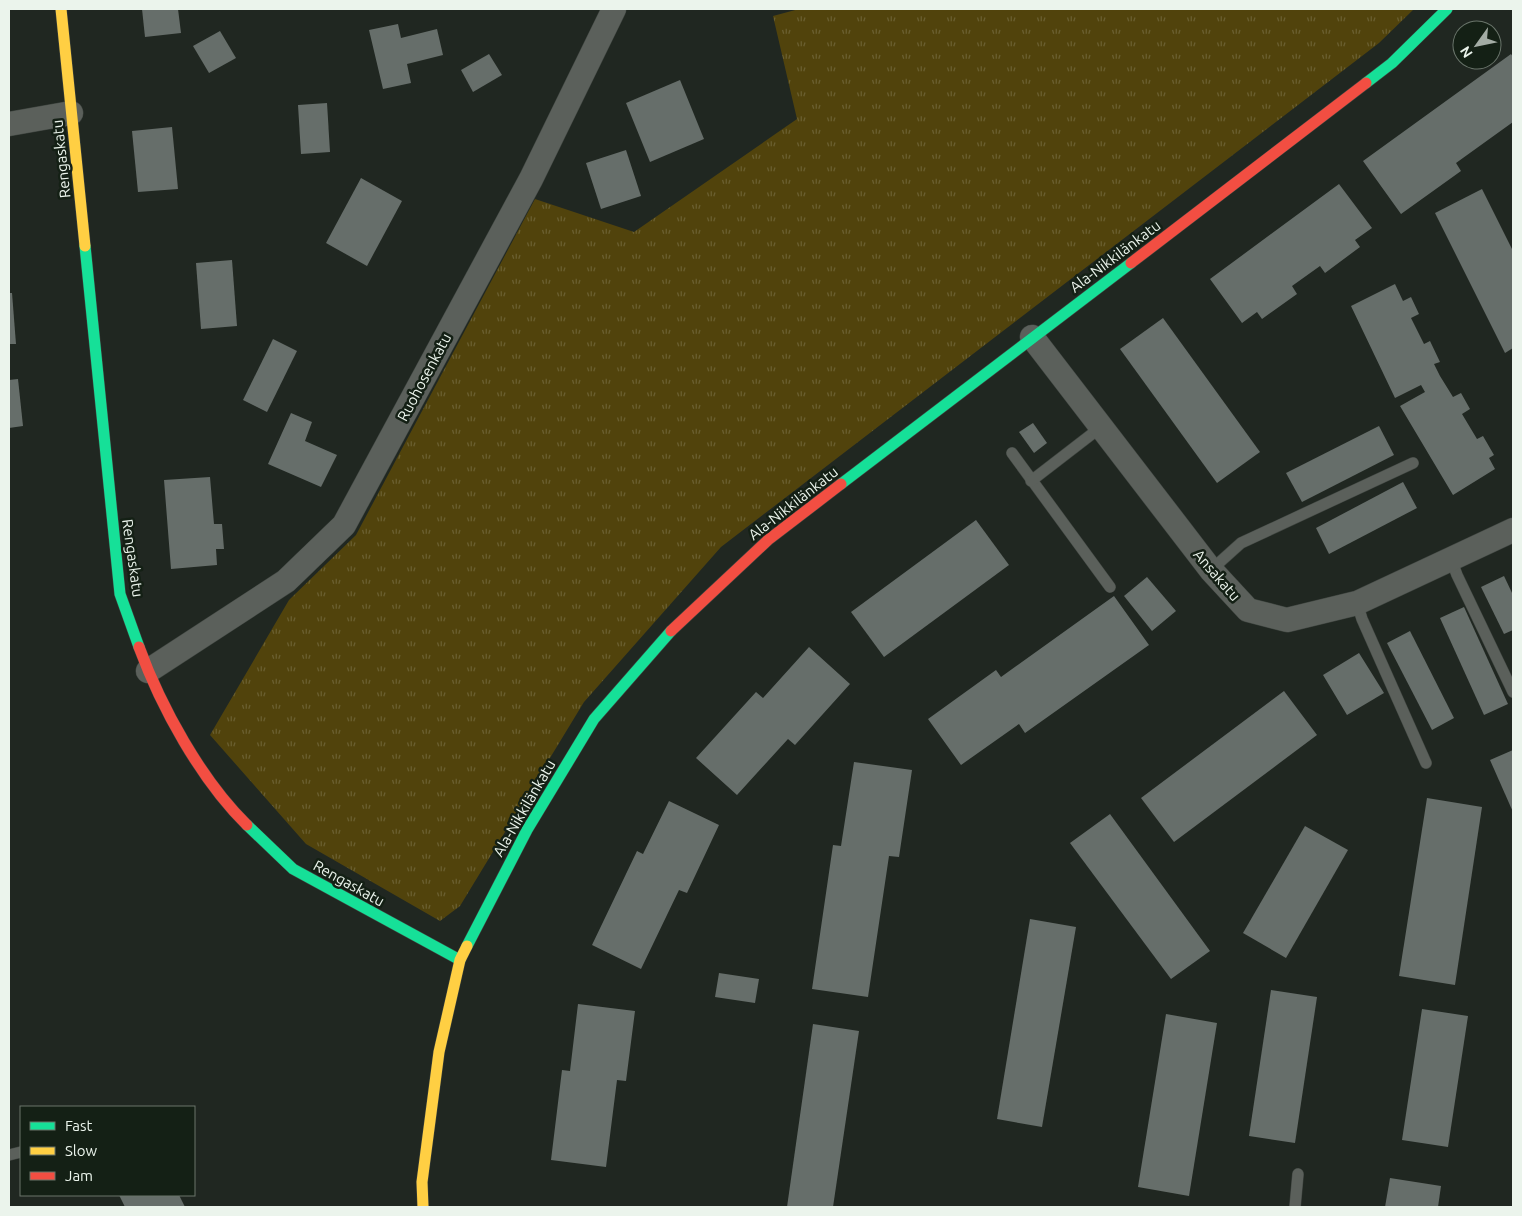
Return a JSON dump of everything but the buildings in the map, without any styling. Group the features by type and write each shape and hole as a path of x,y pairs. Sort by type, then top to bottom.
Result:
{"street":[{"name":"Rengaskatu","path":"61,9 120,594 148,671 191,754 232,810 293,869 460,960"},
{"name":"Ruohosenkatu","path":"148,671 286,581 344,525 531,179 614,9"},
{"name":"Ala-Nikkilänkatu","path":"423,1207 422,1182 440,1052 460,960 526,830 594,719 678,623 768,540 1032,336 1317,122 1384,69 1447,9"},
{"path":"9,124 72,113"},
{"name":"Ansakatu","path":"1032,336 1211,570 1248,610 1288,620 1357,603 1513,530"}],"lane":[{"path":"1031,481 1101,427"},
{"path":"1012,453 1110,587"},
{"path":"1211,570 1241,543 1413,463"},
{"path":"1451,559 1513,692"},
{"path":"1357,603 1362,619 1426,763"},
{"path":"1295,1207 1298,1174"}],"green space":[{"path":"799,9 1414,9 1379,43 721,547 584,702 460,906 440,921 306,844 210,735 289,600 356,535 535,199 634,232 797,119 773,16"}],"traffic: fast":[{"path":"1366,83 1392,63 1447,9"},
{"path":"85,246 120,594 139,647"},
{"path":"841,484 1131,263"},
{"path":"467,946 527,830 594,719 671,631"},
{"path":"247,825 293,869 460,960"}],"traffic: slow":[{"path":"61,9 85,246"},
{"path":"423,1207 422,1182 439,1052 460,960 467,946"}],"traffic: jam":[{"path":"1131,263 1366,83"},
{"path":"671,631 768,540 841,484"},
{"path":"139,647 159,694 184,742 214,787 247,825"}]}
